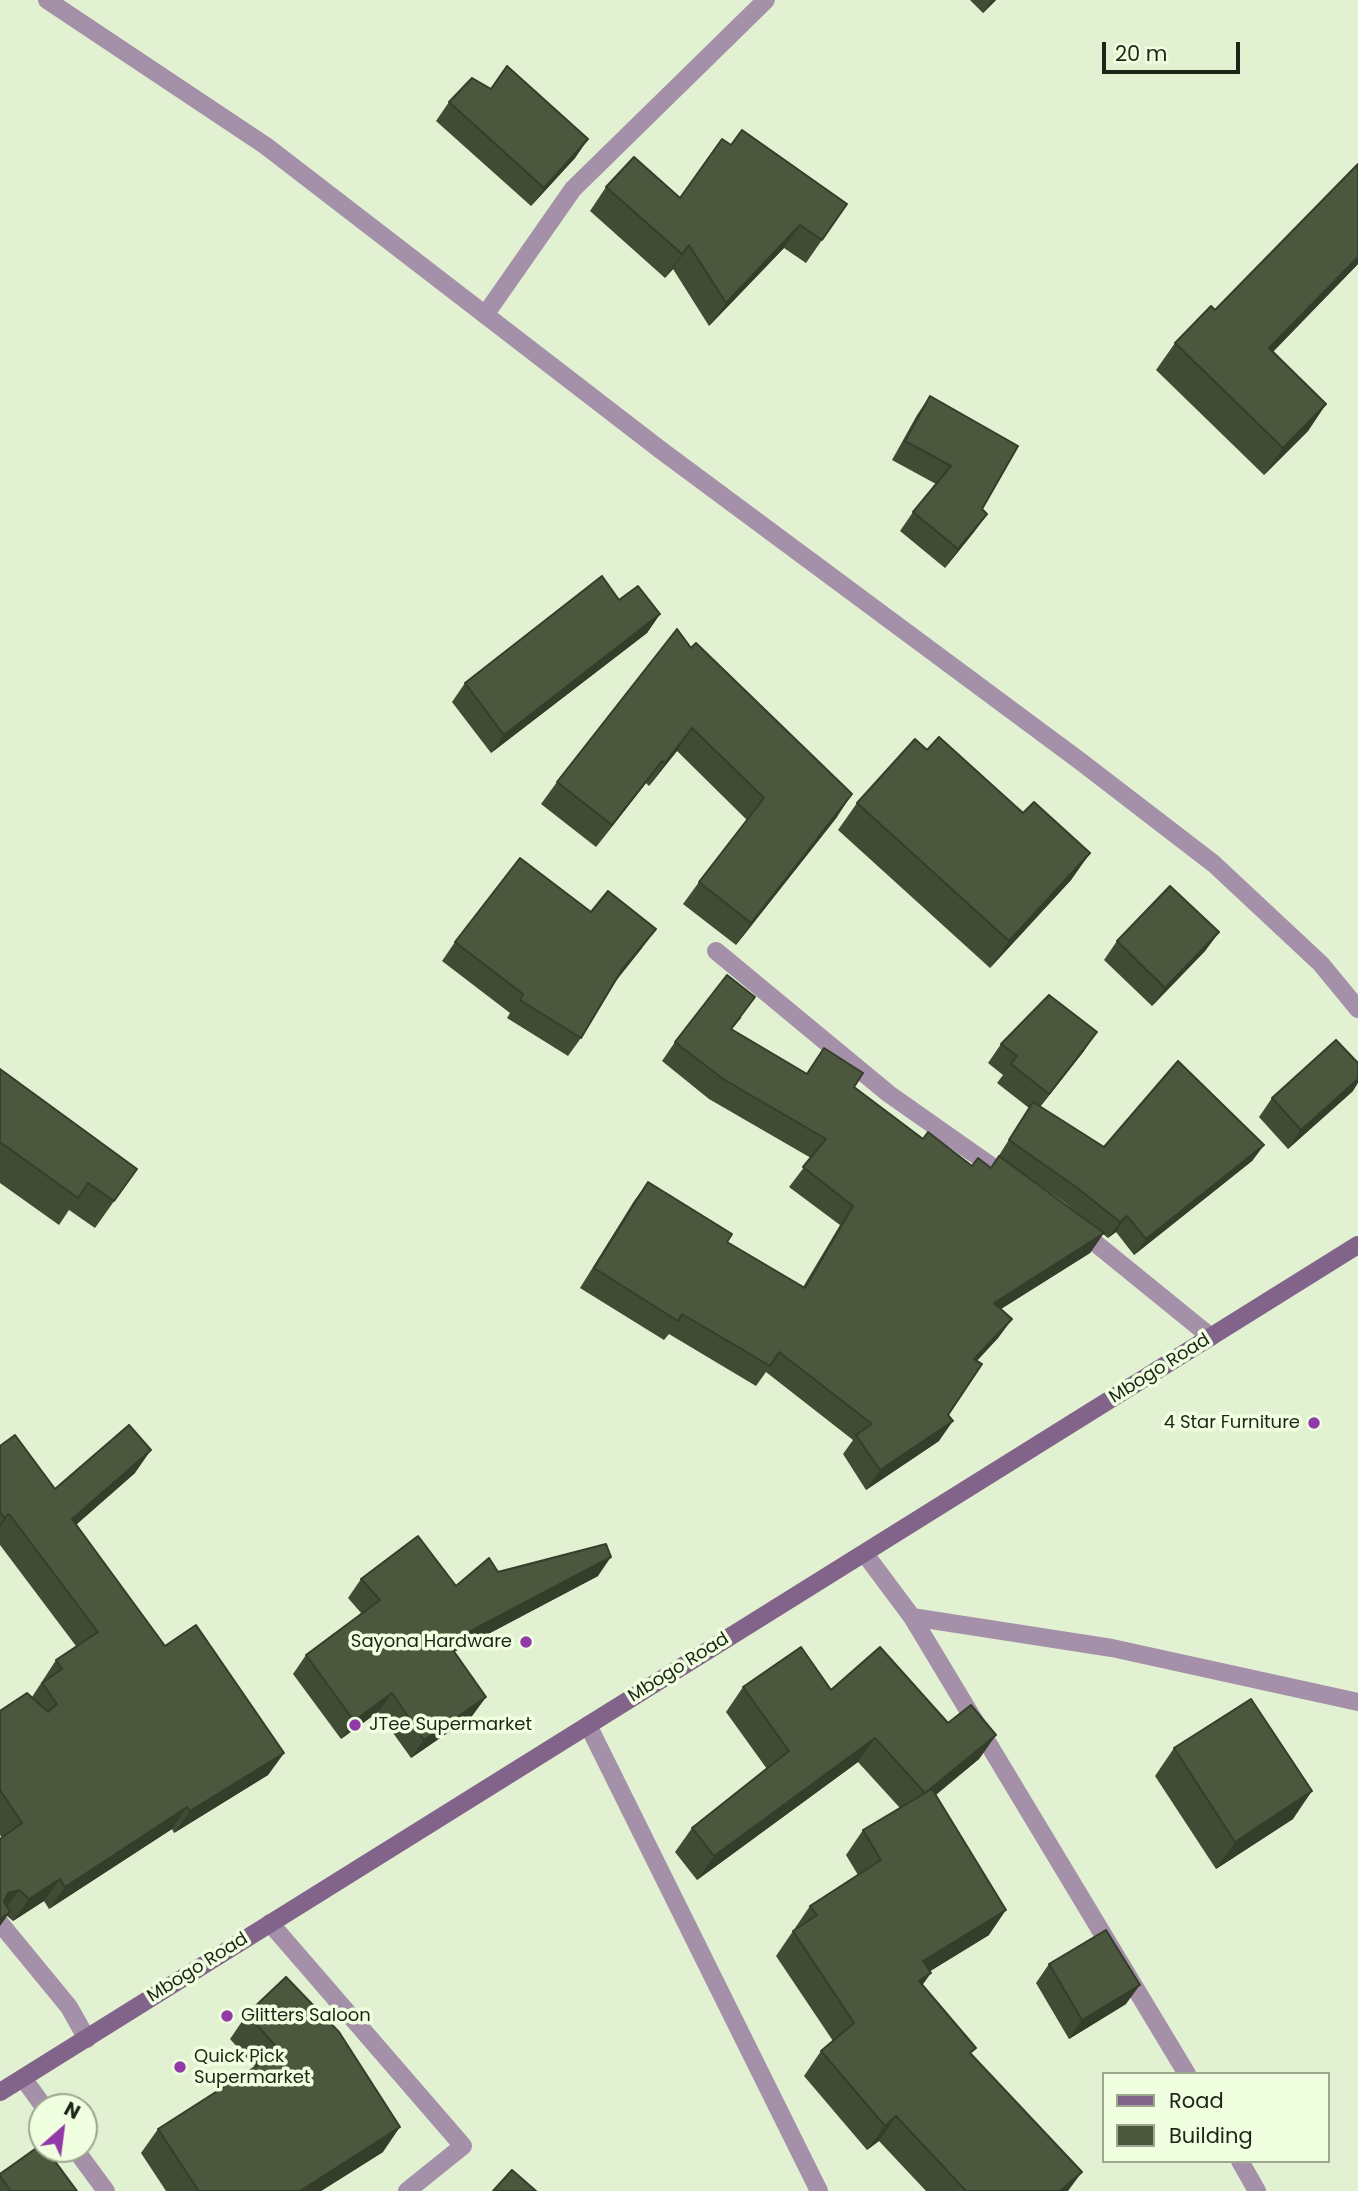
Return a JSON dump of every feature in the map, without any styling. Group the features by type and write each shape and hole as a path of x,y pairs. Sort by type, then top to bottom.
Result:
{"main road":[{"name":"Mbogo Road","path":"0,2092 1358,1245"}],"street":[{"path":"47,0 267,146 485,315 1214,864 1321,964 1358,1009"},
{"path":"485,315 573,189 766,0"},
{"path":"716,951 889,1094 1024,1189"},
{"path":"1068,1221 1211,1337"},
{"path":"865,1554 912,1617 1186,2072"},
{"path":"912,1617 1112,1647 1358,1702"},
{"path":"588,1725 819,2191"},
{"path":"0,1923 69,2007 86,2039"},
{"path":"270,1923 464,2146 407,2191"},
{"path":"23,2078 34,2093"},
{"path":"85,2163 106,2191"},
{"path":"1241,2163 1257,2191"}],"building":[{"path":"507,66 588,139 544,188 449,102 472,78 491,89"},
{"path":"742,130 847,204 822,240 800,225 726,303 689,245 682,254 606,187 634,157 680,198 722,139 731,145"},
{"path":"1358,164 1358,257 1269,348 1326,404 1283,448 1175,343 1211,306 1215,310"},
{"path":"930,396 1018,446 982,509 987,514 958,549 913,512 951,466 905,441"},
{"path":"602,576 619,600 638,586 660,614 504,735 465,683"},
{"path":"677,629 691,648 696,643 852,794 751,923 699,882 764,798 692,728 665,763 662,761 612,825 557,782"},
{"path":"939,737 1023,813 1034,802 1090,853 1009,941 857,803 915,739 927,750"},
{"path":"520,858 591,912 608,891 656,929 621,971 581,1038 520,1000 523,994 455,942"},
{"path":"1170,886 1219,932 1165,988 1117,941"},
{"path":"727,975 755,997 731,1029 807,1074 824,1048 863,1073 854,1087 923,1139 928,1132 972,1166 978,1158 991,1168 999,1156 1104,1233 994,1303 1012,1319 974,1359 982,1364 948,1415 953,1421 880,1470 856,1435 872,1424 779,1352 770,1366 682,1314 678,1321 594,1268 648,1182 732,1234 727,1242 805,1288 853,1206 803,1167 826,1139 723,1079 675,1042"},
{"path":"1049,995 1097,1032 1049,1094 1011,1064 1017,1056 1001,1044"},
{"path":"1336,1040 1358,1063 1358,1079 1301,1130 1272,1098"},
{"path":"1178,1061 1264,1145 1146,1239 1127,1216 1120,1222 1009,1140 1033,1102 1104,1147"},
{"path":"0,1069 137,1169 114,1201 88,1183 78,1198 0,1142"},
{"path":"129,1425 151,1450 72,1519 165,1646 196,1625 284,1753 190,1811 187,1807 65,1887 60,1879 29,1899 19,1890 8,1893 4,1902 10,1912 0,1919 0,1839 22,1823 0,1790 0,1711 27,1693 48,1712 57,1704 42,1683 62,1669 56,1660 98,1632 9,1514 4,1518 0,1511 0,1446 15,1435 55,1489"},
{"path":"418,1536 456,1586 489,1558 498,1572 606,1544 611,1557 448,1643 486,1697 424,1740 392,1693 354,1721 306,1655 380,1600 361,1579"},
{"path":"801,1647 831,1690 880,1647 948,1723 971,1705 996,1735 925,1793 875,1738 714,1856 692,1828 789,1751 743,1687"},
{"path":"1251,1699 1312,1791 1235,1842 1174,1748"},
{"path":"932,1789 1006,1910 923,1961 931,1973 919,1981 976,2048 970,2053 1082,2172 1060,2191 966,2191 896,2116 885,2126 821,2051 854,2023 793,1931 817,1915 810,1906 881,1860 863,1830"},
{"path":"1106,1930 1140,1985 1082,2020 1049,1964"},
{"path":"286,1977 339,2032 400,2127 300,2191 197,2191 158,2129 280,2051 247,2014"},
{"path":"28,2154 28,2163 56,2163 77,2191 11,2191 0,2174"},
{"path":"512,2170 536,2191 493,2191"}],"place":[{"name":"4 Star Furniture","path":"1314,1423"},
{"name":"Sayona Hardware","path":"526,1642"},
{"name":"JTee Supermarket","path":"355,1725"},
{"name":"Glitters Saloon","path":"227,2016"},
{"name":"Quick Pick Supermarket","path":"180,2067"}]}
